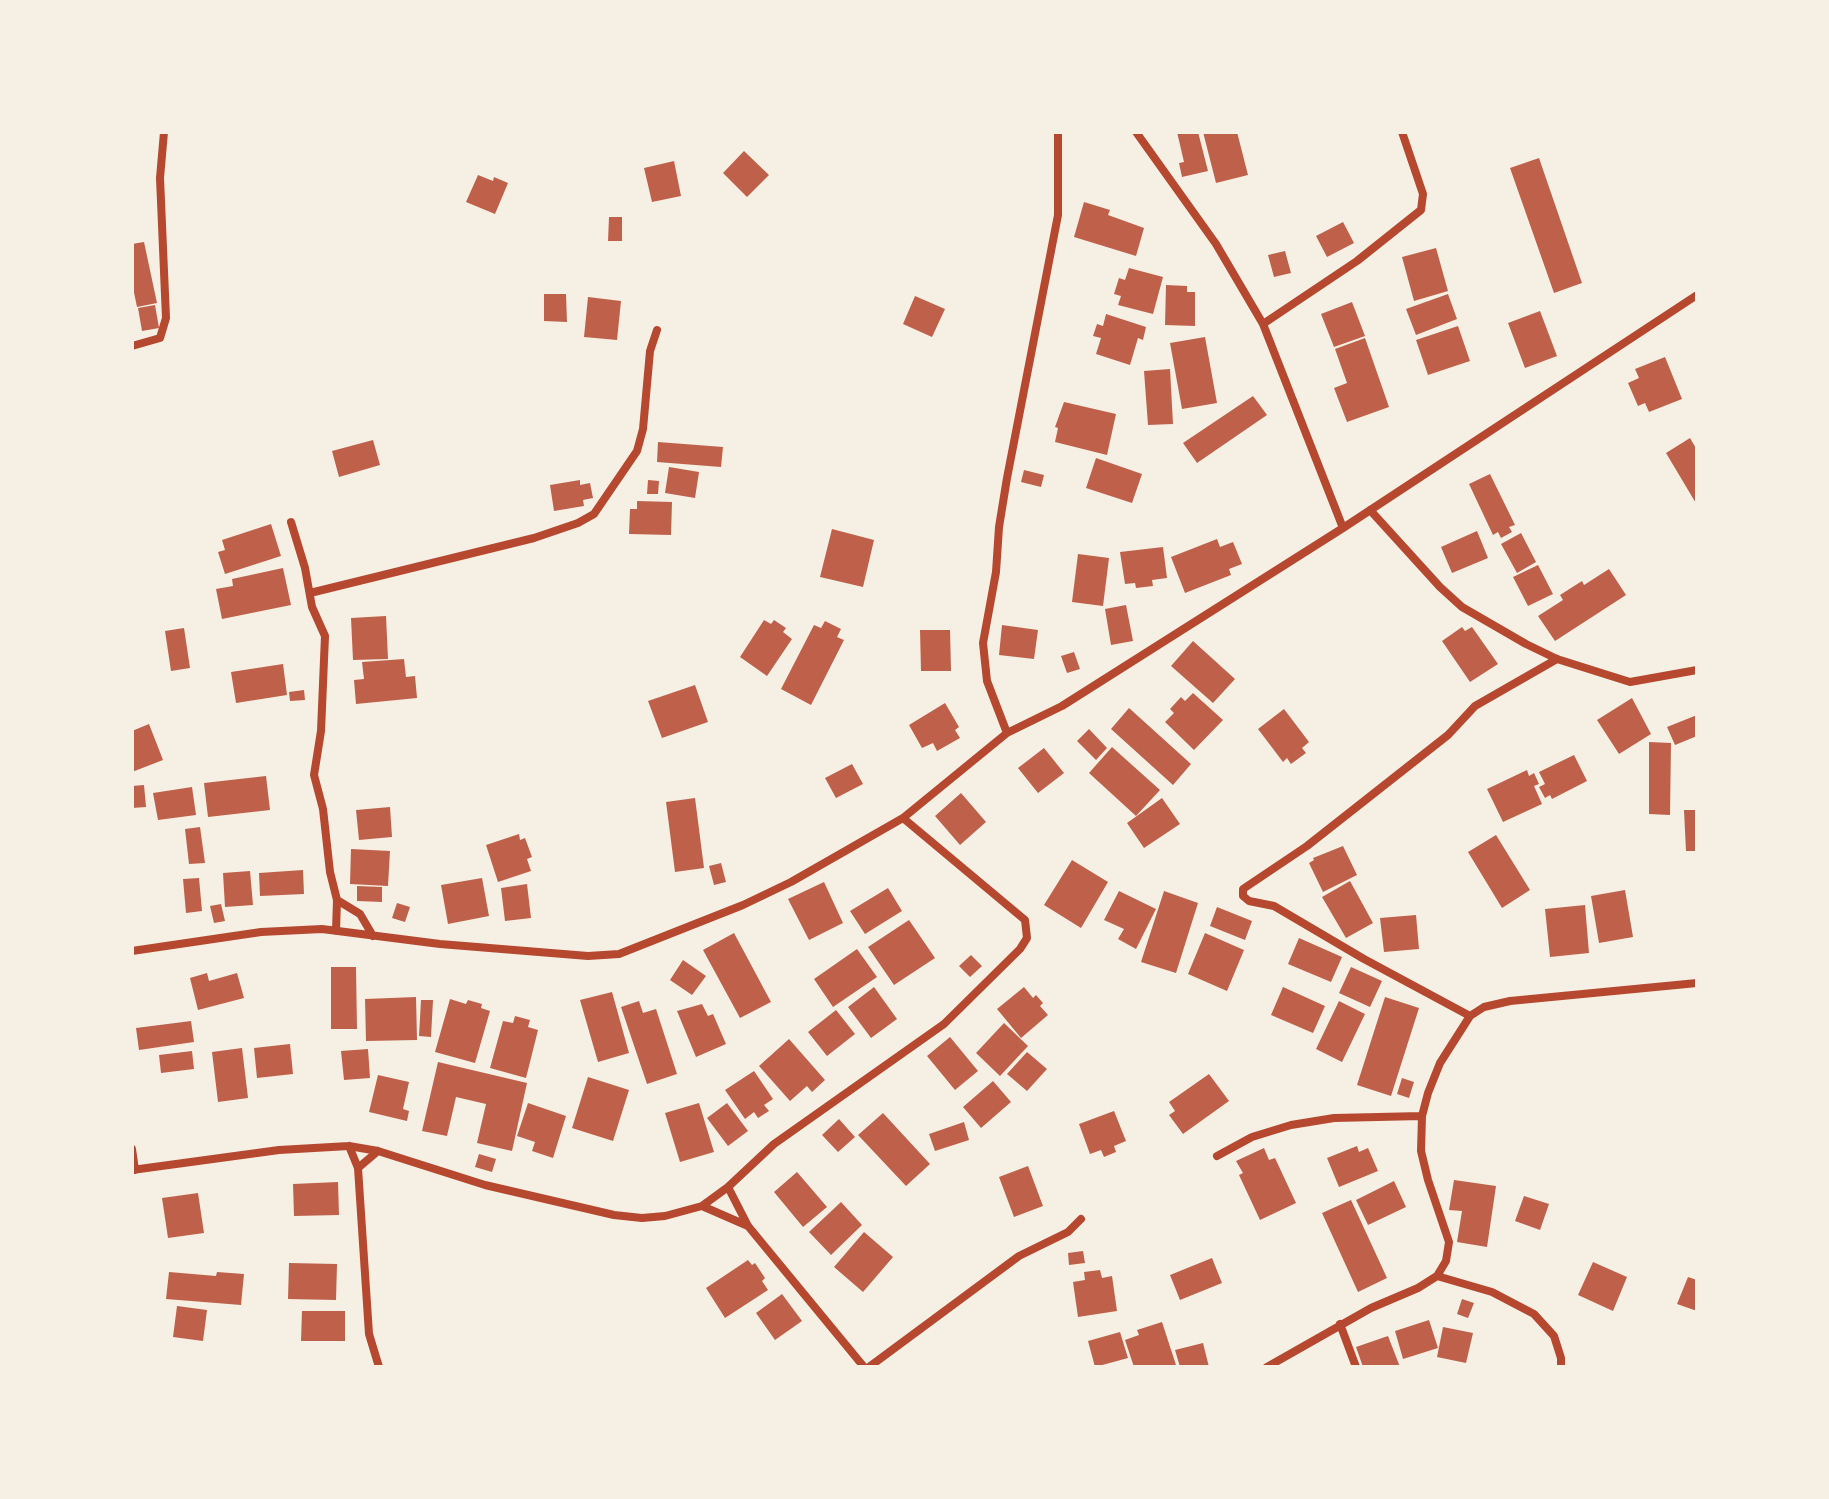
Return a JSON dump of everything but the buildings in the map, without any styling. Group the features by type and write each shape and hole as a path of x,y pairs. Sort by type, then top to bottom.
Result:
{"street":[{"path":"132,346 160,338 166,318 160,178 164,132"},
{"path":"1007,733 987,681 983,643 996,572 1009,464 1058,215 1058,132"},
{"path":"1136,132 1216,244 1263,324 1343,528"},
{"path":"1263,324 1357,261 1421,210 1423,194 1402,132"},
{"path":"132,951 261,932 322,929 588,956 619,954 767,894 903,818 1007,733 1062,706 1343,528 1697,295"},
{"path":"310,593 534,538 578,523 594,514 637,451 643,429 650,351 657,330"},
{"path":"1370,510 1462,607 1557,659 1630,682 1697,670"},
{"path":"291,522 312,607 323,628 326,650 321,731 314,775 323,809 330,872 337,900 336,931"},
{"path":"1470,1016 1274,906 1249,901 1243,896 1243,889 1307,846 1448,735 1475,706 1557,659"},
{"path":"132,1149 133,1170 279,1150 349,1146 378,1151 485,1185 614,1215 642,1218 665,1216 702,1206 728,1187 774,1144 944,1024 1020,949 1027,938 1025,920 903,818"},
{"path":"337,900 360,914 373,936"},
{"path":"1267,1367 1340,1324 1437,1276 1446,1261 1449,1242 1421,1151 1422,1116 1440,1063 1470,1016 1484,1007 1510,1001 1697,983"},
{"path":"1217,1156 1252,1137 1291,1125 1334,1118 1422,1116"},
{"path":"349,1146 358,1168 369,1334 379,1367"},
{"path":"358,1168 378,1151"},
{"path":"728,1187 748,1226 867,1367 1019,1256 1068,1232 1081,1219"},
{"path":"702,1206 748,1226"},
{"path":"1437,1276 1492,1292 1534,1314 1554,1336 1561,1367"},
{"path":"1340,1324 1356,1367"}]}
